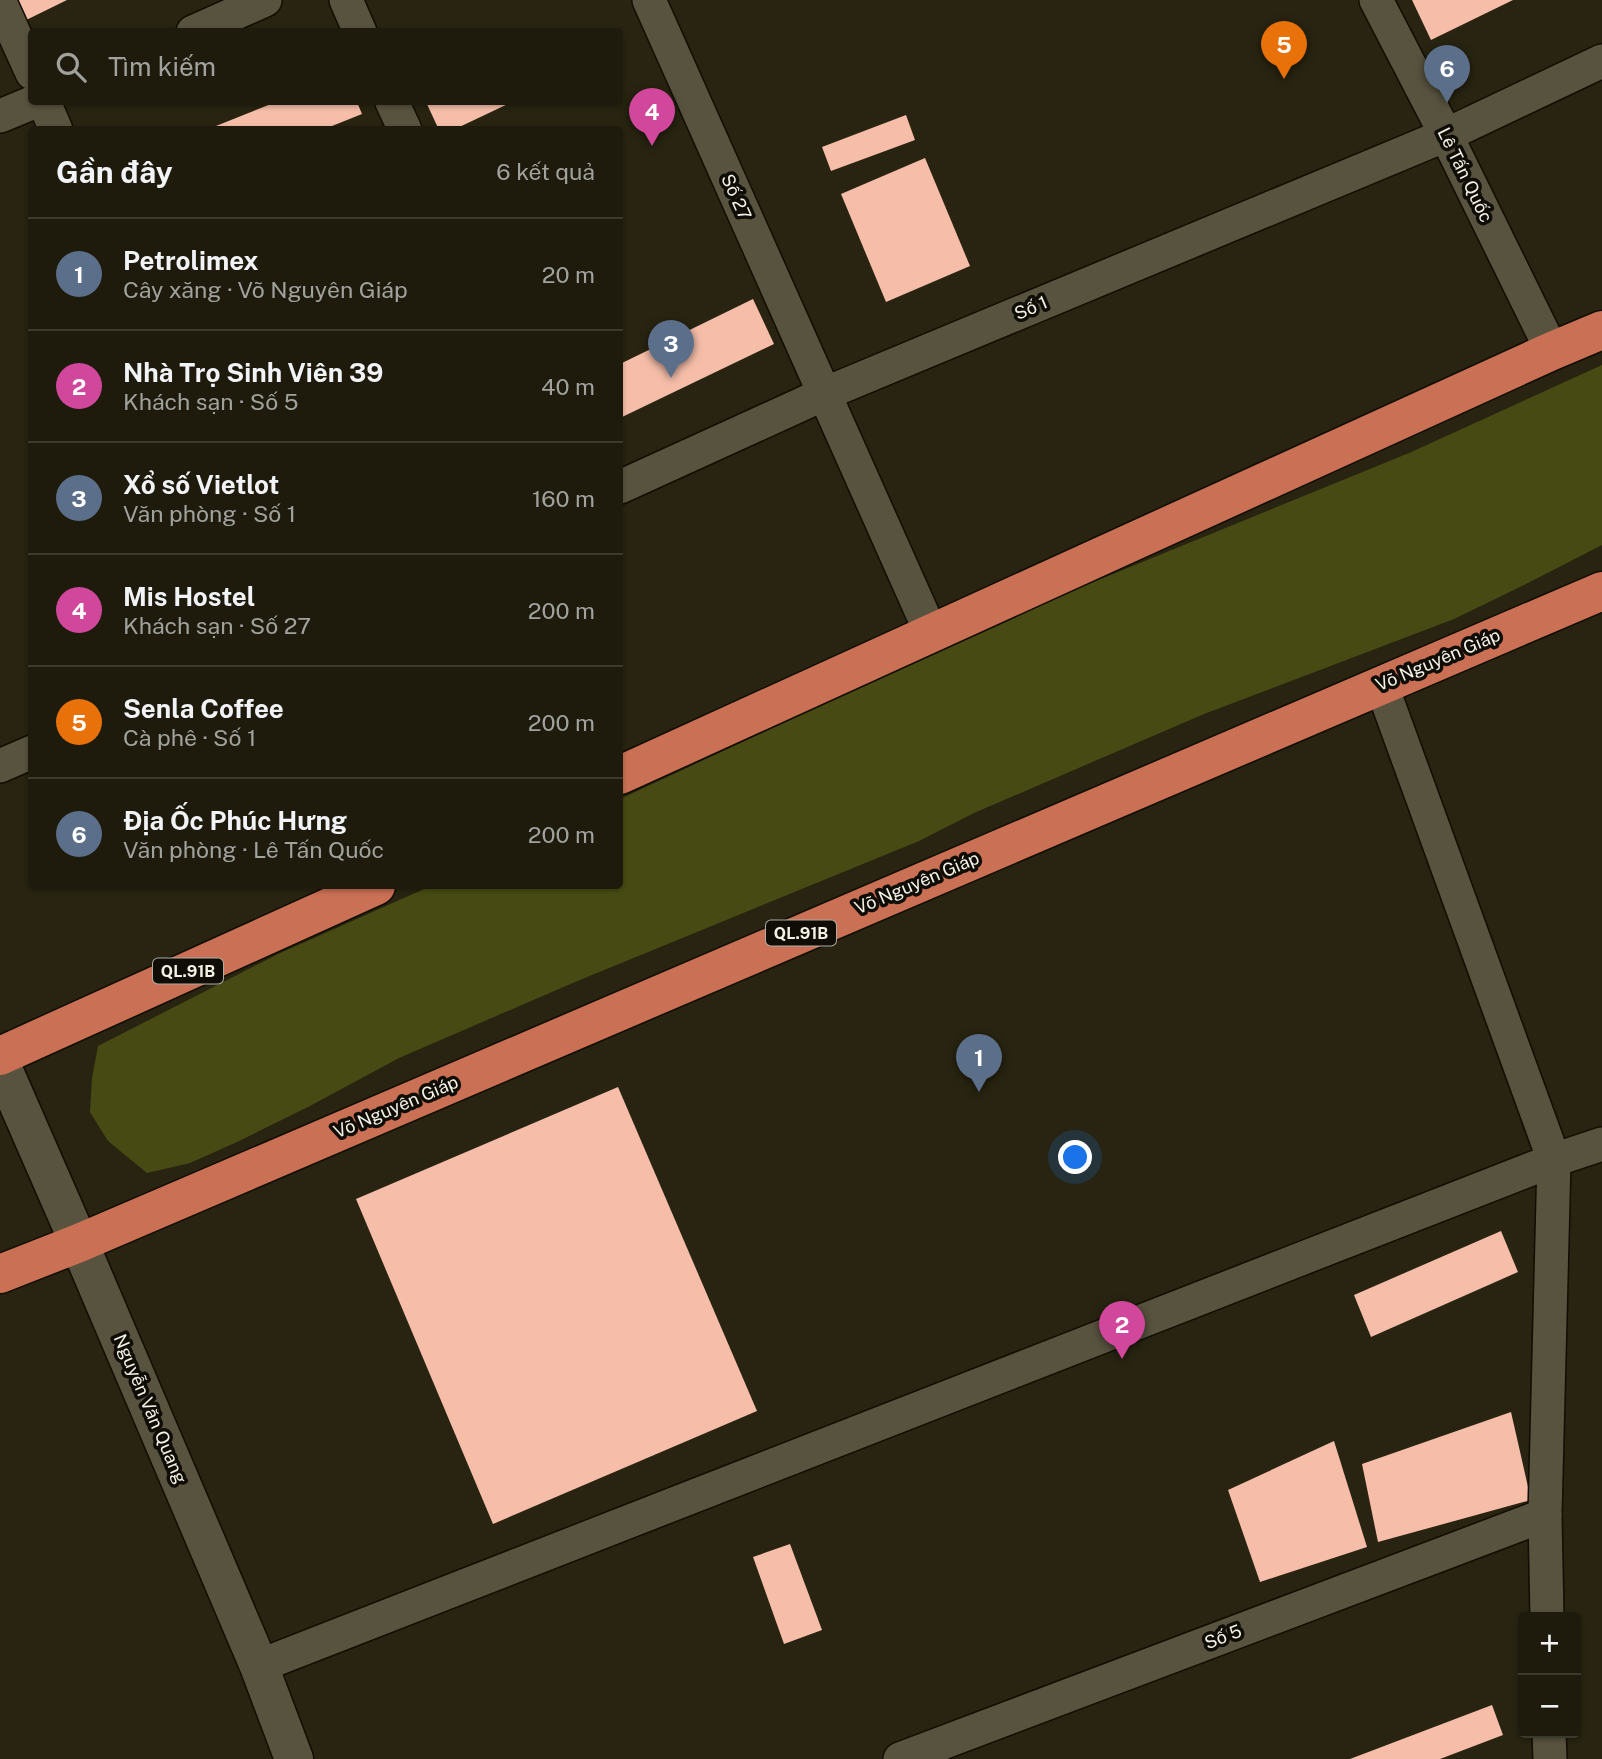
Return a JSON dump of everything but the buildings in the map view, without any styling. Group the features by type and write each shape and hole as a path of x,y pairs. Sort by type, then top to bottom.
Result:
{"highway":[{"path":"623,774 1602,330"},
{"name":"Võ Nguyên Giáp","path":"0,1274 79,1243 1602,591"},
{"name":"QL.91B","path":"0,1059 369,889"}],"street":[{"path":"202,28 265,0"},
{"path":"346,0 358,28"},
{"name":"Số 27","path":"649,0 931,633"},
{"name":"Lê Tấn Quốc","path":"1376,0 1552,351"},
{"path":"0,2 28,64"},
{"name":"Số 1","path":"623,486 824,394 1446,135 1602,61"},
{"path":"0,116 28,104"},
{"path":"45,105 54,126"},
{"path":"393,105 403,126"},
{"path":"1381,684 1554,1160 1545,1515 1547,1612"},
{"path":"0,766 28,754"},
{"name":"Nguyễn Văn Quang","path":"0,1059 260,1666 294,1759"},
{"path":"260,1666 1554,1160 1602,1144"},
{"name":"Số 5","path":"900,1759 1545,1515"},
{"path":"1549,1738 1550,1759"}],"green space":[{"path":"1602,365 1602,545 1454,619 1204,714 974,813 919,841 575,982 399,1058 308,1107 190,1163 147,1173 108,1141 90,1112 92,1078 98,1046 278,954 424,889 623,889 623,798 1091,583 1409,453"}],"place":[{"name":"Senla Coffee","path":"1284,79"},
{"name":"Địa Ốc Phúc Hưng","path":"1447,103"},
{"name":"Mis Hostel","path":"652,146"},
{"name":"Xổ số Vietlot","path":"671,378"},
{"name":"Petrolimex","path":"979,1092"},
{"name":"Nhà Trọ Sinh Viên 39","path":"1122,1359"}]}
